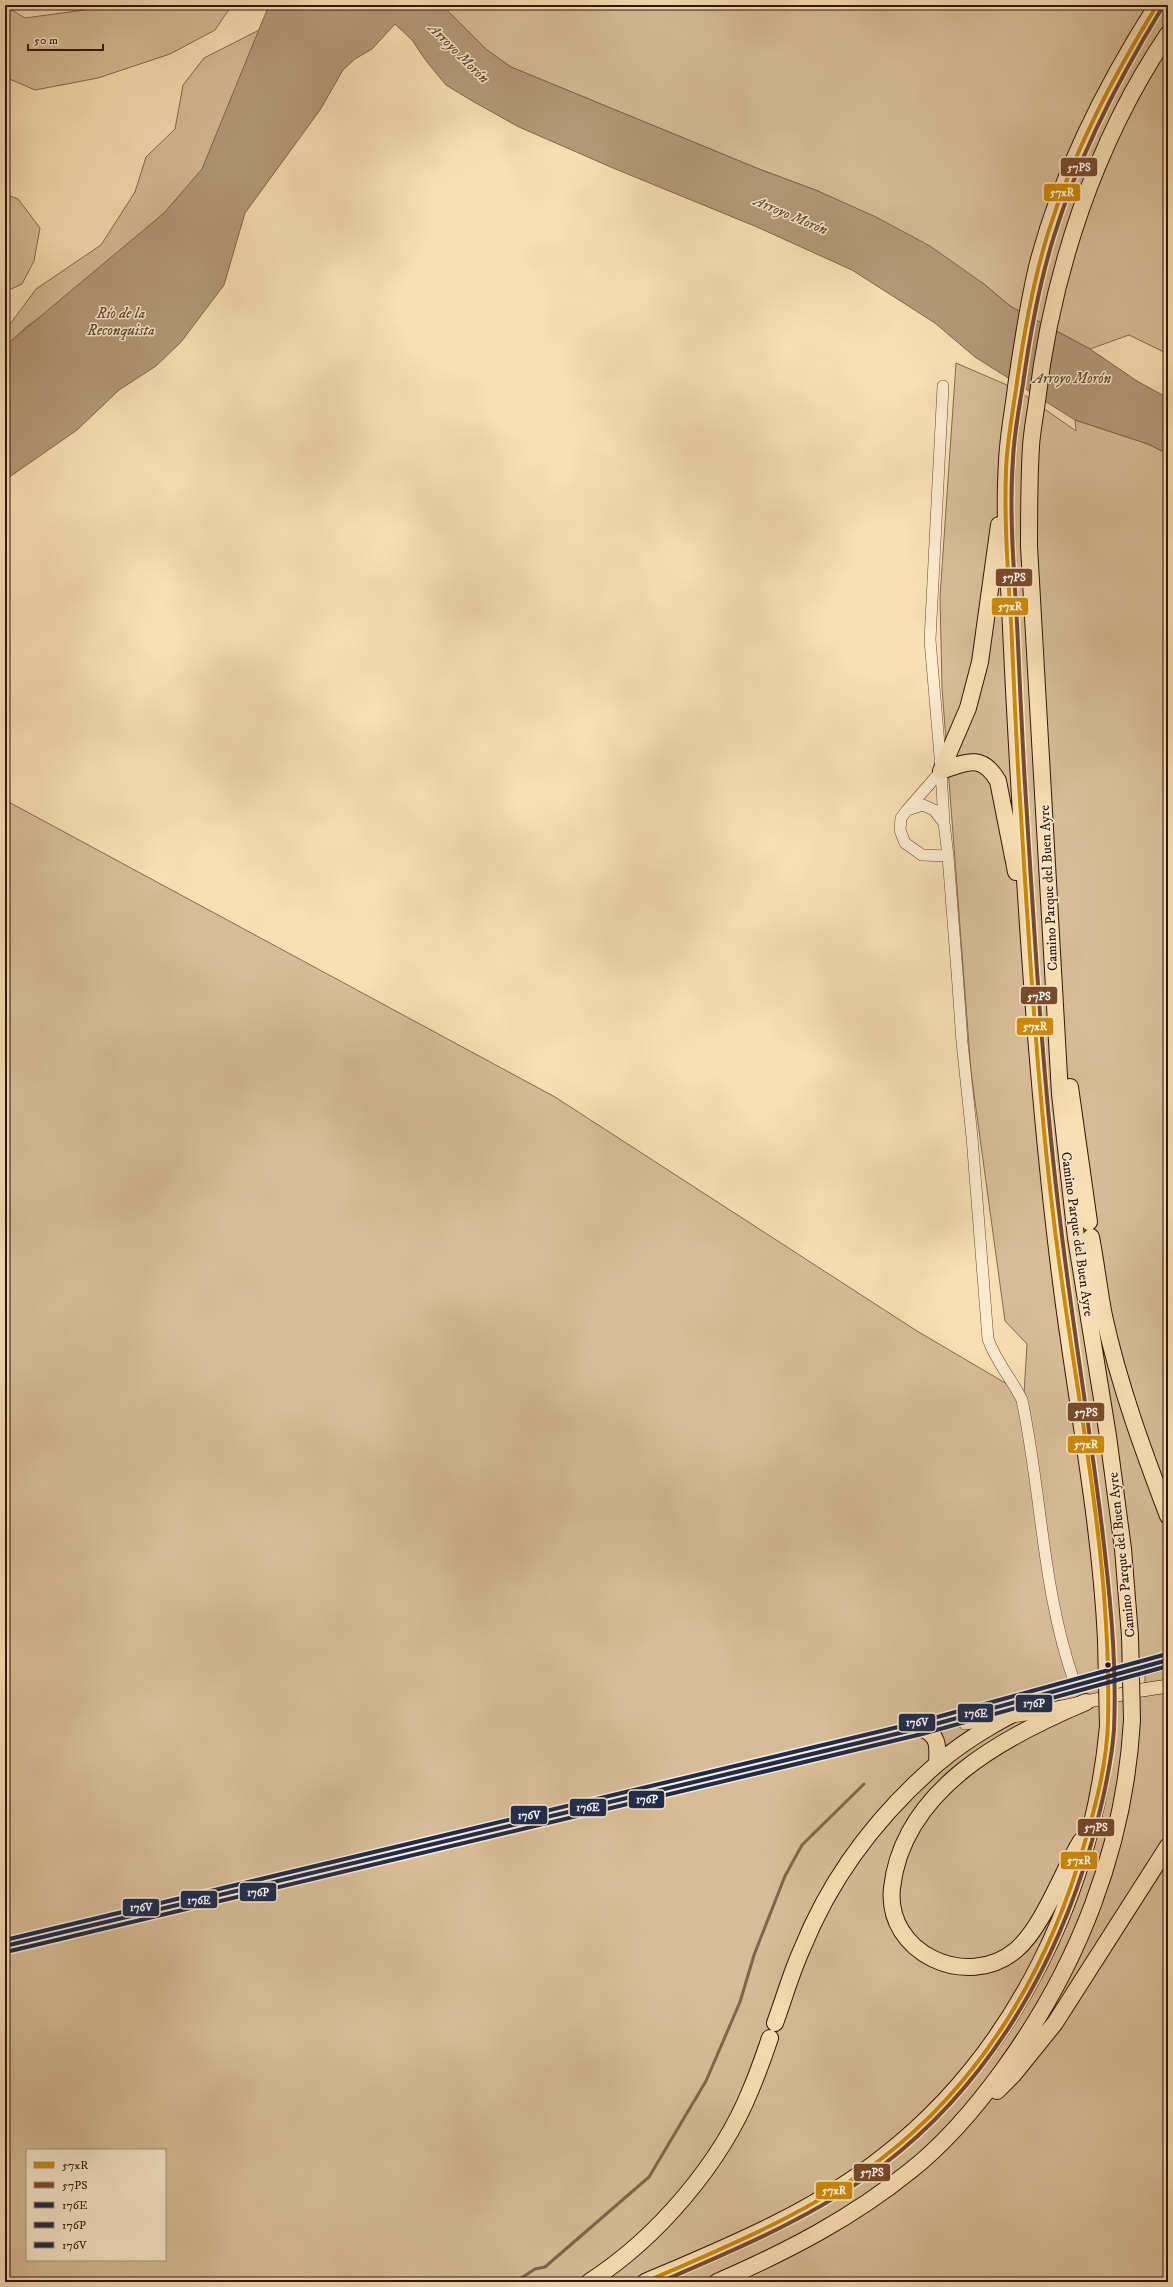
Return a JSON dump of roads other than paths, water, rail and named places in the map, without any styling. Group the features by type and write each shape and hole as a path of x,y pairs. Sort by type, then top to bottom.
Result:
{"highway":[{"name":"Camino Parque del Buen Ayre","path":"645,2282 770,2226 851,2179 884,2156 946,2099 984,2053 1012,2014 1035,1975 1071,1893 1090,1824 1104,1763 1108,1726 1103,1581 1061,1283 1041,1110 1028,938 1006,530 1006,465 1027,311 1039,259 1055,207 1094,115 1134,41 1157,5"},
{"name":"Camino Parque del Buen Ayre","path":"717,2282 791,2248 868,2202 911,2171 953,2132 985,2095 1015,2054 1053,1994 1077,1944 1098,1893 1114,1838 1126,1784 1132,1720 1128,1593 1120,1526 1075,1231 1060,1094 1029,546 1031,445 1048,324 1056,288 1070,241 1095,175 1123,112 1168,34"},
{"path":"941,771 968,708 980,662 1006,465"},
{"path":"941,771 969,760 989,768 998,781 1028,938"},
{"path":"1052,962 1090,1230 1104,1315 1124,1392 1144,1454 1168,1516"},
{"path":"589,2282 645,2238 687,2194 728,2136 751,2090 802,1949 819,1914 855,1851 876,1824 937,1764 1004,1718 1058,1690"},
{"path":"1086,1702 1040,1723 986,1754 964,1769 932,1801 910,1832 902,1851 892,1888 895,1914 902,1930 913,1945 925,1954 935,1961 949,1965 978,1966 1007,1956 1027,1938 1090,1824"},
{"path":"921,1728 930,1732 936,1740 937,1764"},
{"path":"953,2132 1014,2075 1055,2023 1168,1846"}],"main road":[{"path":"5,1946 921,1728 1075,1684 1168,1660"},
{"path":"921,1728 1004,1718 1168,1686"}],"street":[{"path":"943,386 930,640 988,1339 992,1353 1013,1382 1022,1400 1053,1603 1066,1660 1075,1684"},
{"path":"941,771 901,818 900,830 904,843 922,855 948,856"},
{"path":"907,810 923,805 934,810 944,823"}],"water":[{"path":"269,5 367,5 368,10 378,5 442,5 487,50 511,67 759,169 818,191 876,217 930,246 984,284 1010,306 1090,349 1137,381 1168,398 1168,454 1148,444 1075,420 975,357 935,323 852,270 757,227 613,168 519,127 474,102 446,85 427,62 412,40 395,24 372,49 355,59 343,70 320,110 245,213 224,285 181,342 156,366 119,390 77,430 5,480 5,346 164,213 202,169"}],"waterway":[{"path":"515,2282 535,2269 545,2267 649,2177 706,2081 740,2002 754,1955 785,1876 802,1845 864,1784"}],"water label":[{"name":"Arroyo Morón","path":"459,53"},
{"name":"Arroyo Morón","path":"791,215"},
{"name":"Río de la Reconquista","path":"121,322"},
{"name":"Arroyo Morón","path":"1072,378"}]}
